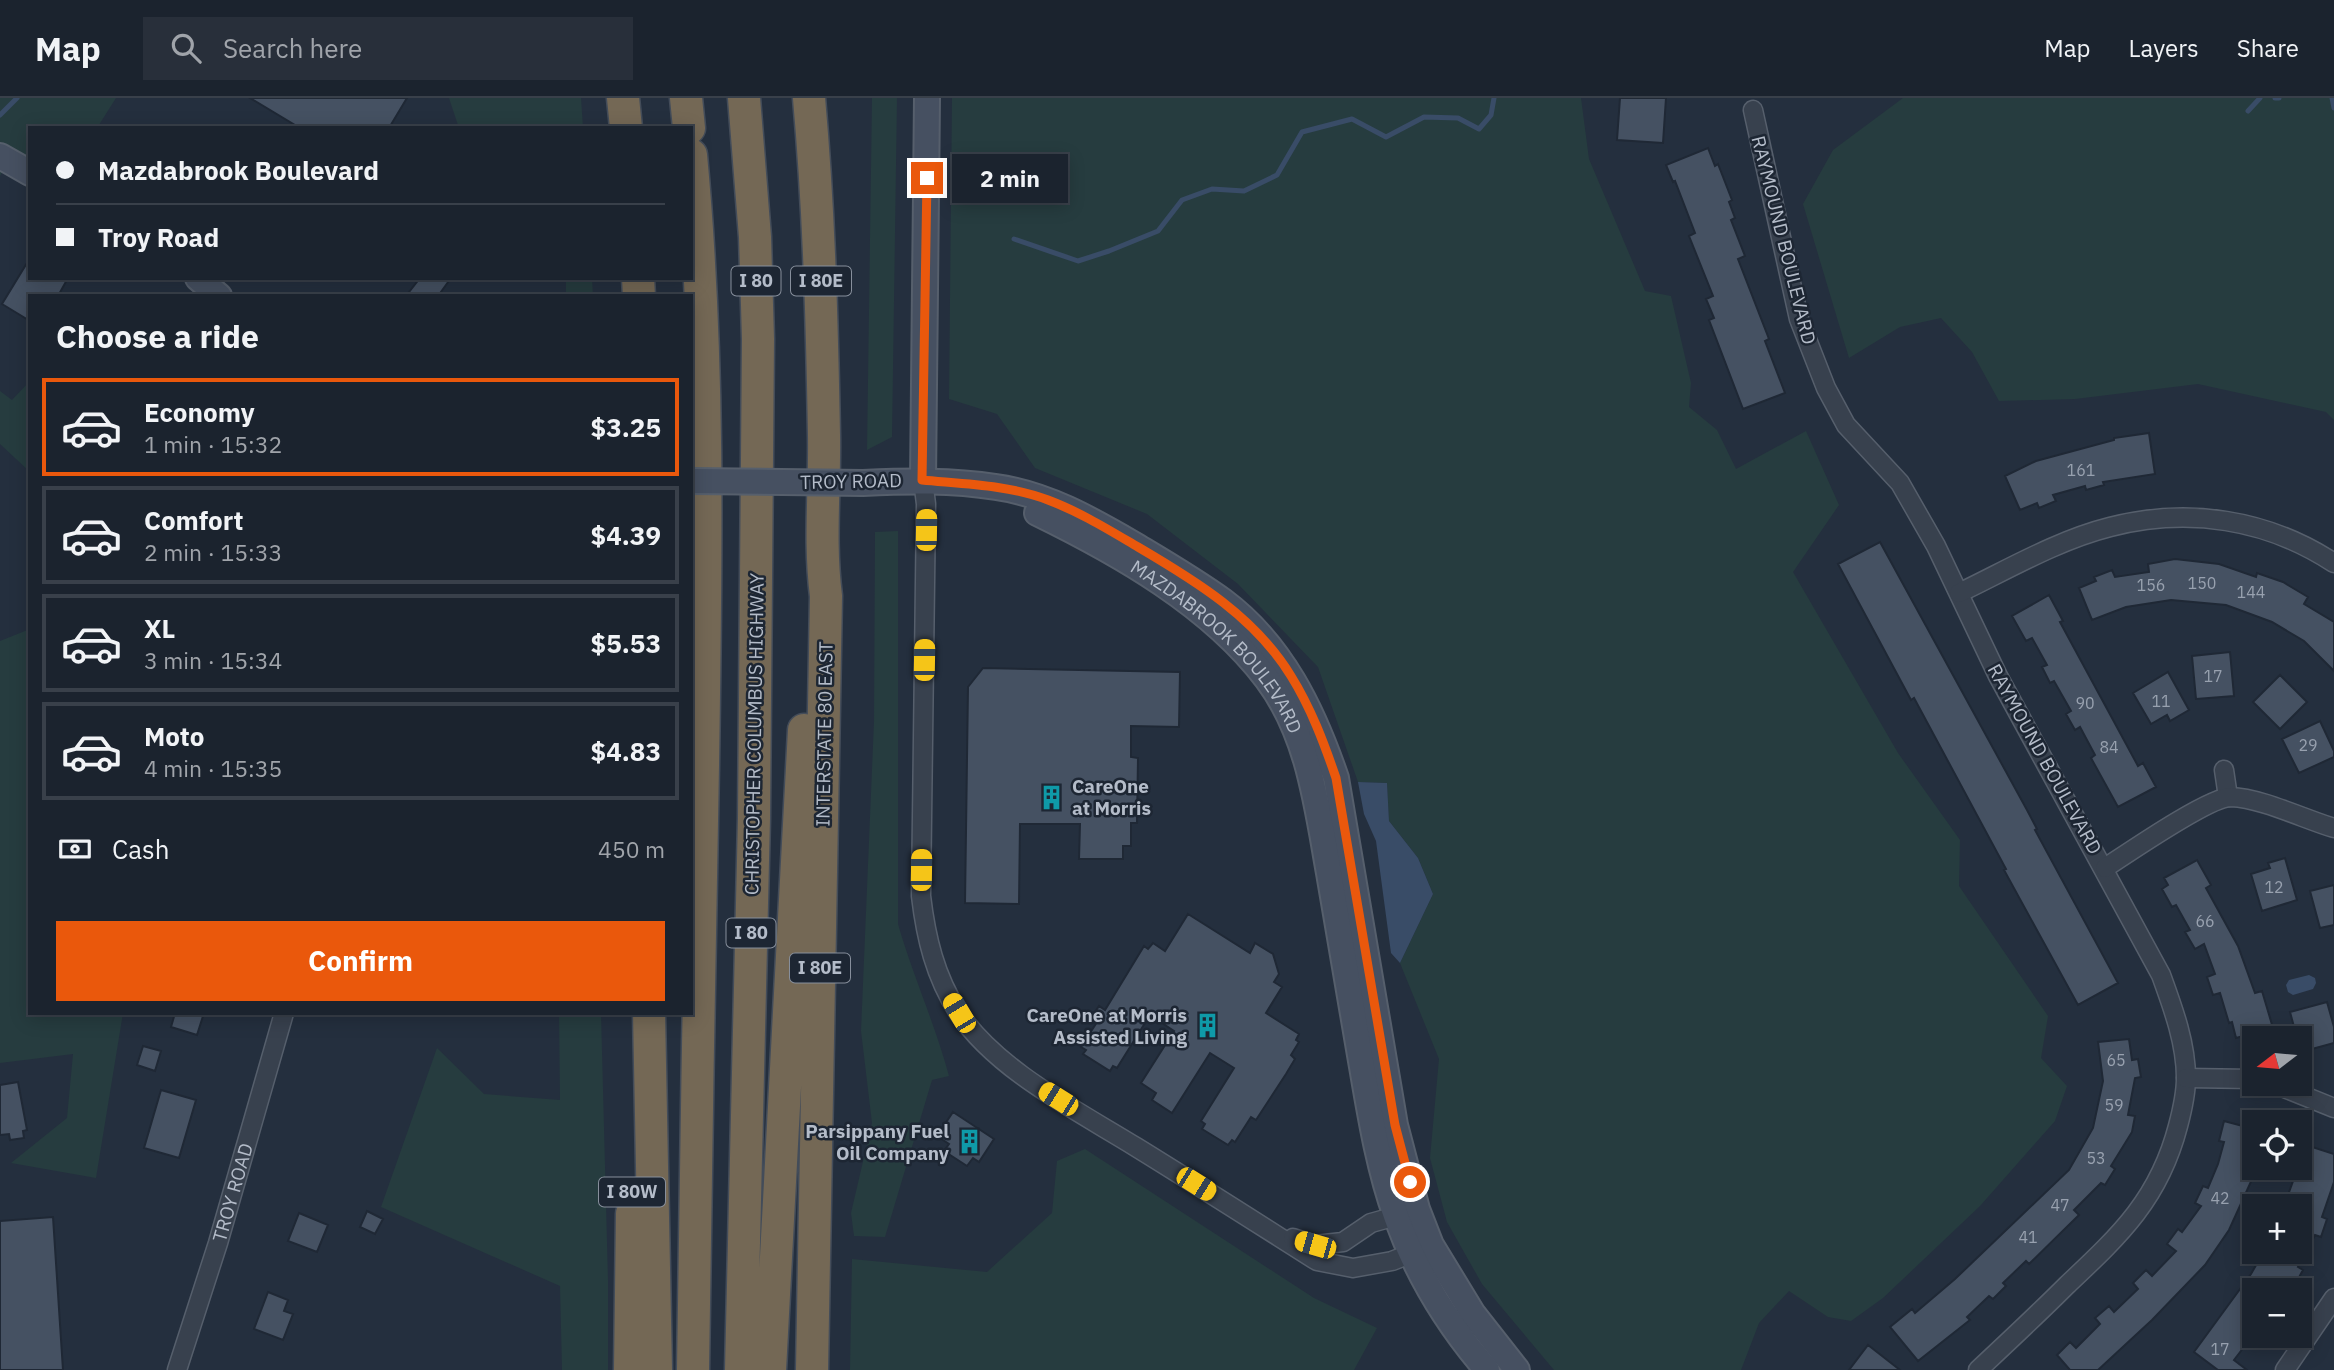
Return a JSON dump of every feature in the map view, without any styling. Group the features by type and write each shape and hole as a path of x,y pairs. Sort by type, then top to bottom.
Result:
{"highway":[{"path":"623,98 626,126"},
{"path":"686,98 689,126"},
{"name":"CHRISTOPHER COLUMBUS HIGHWAY","path":"741,1370 754,818 758,339 755,237 744,98"},
{"name":"INTERSTATE 80 EAST","path":"810,98 819,225 824,465 822,566 826,596 812,1370"},
{"name":"I 80","path":"692,1370 704,682 704,347 693,177"},
{"path":"770,1370 811,596 822,566"},
{"name":"I 80W","path":"630,1370 635,1015"},
{"path":"649,1015 656,1370"}],"street":[{"name":"TROY ROAD","path":"693,481 863,483 922,480 928,98"},
{"name":"RAYMOUND BOULEVARD","path":"1753,110 1799,319 1826,388 1846,425 1900,483 1936,546 2003,685 2161,975 2178,1025 2186,1079 2182,1112 2173,1145 2155,1186 2137,1214 2102,1252 1978,1370"},
{"path":"0,156 28,172"},
{"path":"200,280 217,294"},
{"path":"922,480 926,504 921,896 925,932 936,967 954,1005 975,1033 1035,1085 1317,1261 1353,1268 1392,1261 1421,1250"},
{"name":"MAZDABROOK BOULEVARD","path":"922,480 1034,511 1084,536 1207,616 1233,639 1267,680 1296,730 1306,755 1319,813 1372,1124 1421,1250"},
{"path":"1959,593 2058,546 2109,527 2167,517 2223,519 2270,530 2312,548 2334,563"},
{"path":"2224,770 2228,797"},
{"path":"2105,868 2191,814 2228,797 2249,799 2334,828"},
{"name":"TROY ROAD","path":"177,1370 218,1242 283,1015"},
{"path":"2186,1079 2242,1079"},
{"path":"2304,1096 2334,1108"},
{"path":"1272,1232 1315,1245 1343,1242 1371,1223 1406,1213"},
{"path":"1421,1250 1453,1327 1487,1370"},
{"path":"1421,1250 1517,1370"},
{"path":"2285,1370 2334,1298"}],"green space":[{"path":"0,98 116,98 98,126 28,126 28,160 10,160 0,176"},
{"path":"449,98 581,98 583,126 458,126"},
{"path":"872,98 897,98 892,437 867,450"},
{"path":"952,98 1581,98 1589,159 1645,291 1671,296 1691,383 1689,407 1717,430 1736,469 1806,431 1839,505 1793,572 1898,753 1960,840 1959,886 2048,1016 2041,1058 2067,1086 2055,1121 1980,1206 1883,1298 1851,1321 1828,1317 1789,1291 1759,1323 1741,1370 1554,1370 1482,1284 1447,1222 1430,1158 1439,1059 1400,963 1433,894 1418,858 1389,821 1387,783 1358,782 1318,667 1238,584 1147,514 1035,468 997,414 949,399"},
{"path":"1903,98 2334,98 2334,420 2326,412 2198,384 2075,399 1999,401 1972,352 1941,318 1900,327 1849,358 1803,204 1833,150"},
{"path":"566,280 592,280 593,294 566,294"},
{"path":"28,383 28,470 0,444 0,391 12,400"},
{"path":"898,531 898,924 949,1076 932,1080 885,1237 854,1236 851,1213 872,1123 861,1031 874,722 875,532"},
{"path":"28,630 28,1015 123,1015 96,1178 11,1163 67,1118 73,1054 0,1063 0,641"},
{"path":"559,1015 601,1015 608,1370 562,1370 560,1286 381,1207 437,1048 484,1094 560,1100"},
{"path":"1085,1149 1314,1298 1377,1328 1354,1370 850,1370 852,1259 987,1272 1052,1213 1057,1161"}],"water":[{"path":"1358,782 1387,783 1389,821 1418,858 1433,894 1400,963 1391,953 1376,841 1364,814"},
{"path":"2309,975 2315,978 2313,989 2293,995 2288,992 2286,985 2289,980"}],"building":[{"path":"250,98 407,98 390,126 297,126"},
{"path":"1620,98 1666,98 1663,143 1617,140"},
{"path":"1708,148 1715,166 1718,164 1732,200 1729,202 1735,218 1731,220 1745,256 1738,259 1769,339 1765,341 1785,393 1743,409 1709,320 1714,318 1706,299 1713,296 1689,236 1695,233 1666,165"},
{"path":"28,261 28,280 67,280 59,294 28,294 28,320 2,304"},
{"path":"418,280 450,280 439,294 408,294"},
{"path":"2149,433 2155,474 2103,482 2104,485 2086,490 2085,486 2053,495 2056,501 2039,508 2037,503 2020,510 2005,476 2036,461 2114,438"},
{"path":"1880,542 2118,983 2078,1005 1914,698 1911,700 1838,564"},
{"path":"2175,559 2219,564 2256,577 2257,573 2283,582 2308,597 2304,604 2334,622 2334,671 2304,641 2272,622 2226,605 2171,600 2126,607 2092,620 2079,588 2096,581 2094,577 2112,570 2115,577 2149,572 2148,564"},
{"path":"2049,595 2063,621 2060,622 2138,766 2143,763 2156,787 2118,807 2091,758 2095,755 2080,727 2075,730 2066,714 2071,711 2054,681 2050,683 2042,667 2047,665 2032,638 2026,641 2012,616"},
{"path":"2230,652 2234,696 2196,699 2192,656"},
{"name":"CareOne at Morris","path":"983,668 1180,672 1179,727 1131,726 1131,757 1138,758 1137,823 1131,823 1131,846 1123,846 1123,859 1079,859 1080,824 1020,824 1019,904 965,903 968,687"},
{"path":"2168,672 2189,710 2170,721 2167,715 2151,724 2133,693"},
{"path":"2280,675 2307,702 2280,729 2253,702"},
{"path":"2320,721 2334,751 2334,757 2299,773 2282,739"},
{"path":"2285,858 2297,900 2262,911 2251,874 2270,868 2268,863"},
{"path":"2197,860 2211,885 2206,888 2238,946 2255,993 2262,991 2272,1026 2242,1026 2242,1036 2236,1038 2220,993 2213,995 2207,977 2215,974 2204,944 2195,949 2185,932 2190,930 2176,905 2172,907 2162,889 2168,885 2164,878"},
{"path":"2334,885 2334,925 2320,928 2310,891"},
{"name":"CareOne at Morris Assisted Living","path":"1188,914 1250,953 1255,943 1273,954 1279,974 1274,982 1282,987 1266,1013 1299,1034 1296,1040 1299,1042 1291,1055 1295,1059 1286,1074 1256,1120 1251,1117 1235,1142 1232,1140 1228,1145 1202,1129 1205,1124 1201,1121 1234,1068 1210,1053 1172,1113 1152,1100 1156,1093 1141,1083 1174,1031 1150,1015 1117,1068 1113,1066 1110,1071 1083,1054 1086,1050 1081,1047 1097,1022 1091,1018 1099,1006 1105,1010 1144,946 1148,949 1153,943 1165,951"},
{"path":"2327,1002 2334,1027 2334,1043 2312,1049 2312,1026 2294,1026 2290,1012"},
{"path":"174,1015 203,1015 197,1035 171,1027"},
{"path":"2129,1039 2132,1060 2138,1059 2141,1077 2135,1078 2128,1115 2135,1116 2132,1132 2111,1166 2115,1169 2105,1185 2101,1183 2074,1210 2079,1215 2029,1264 2026,1261 2003,1283 2006,1286 1993,1299 1989,1296 1967,1317 1970,1320 1918,1361 1890,1327 1912,1309 1915,1313 1955,1279 2069,1170 2093,1128 2103,1081 2098,1042"},
{"path":"143,1046 161,1051 155,1071 137,1065"},
{"path":"18,1082 27,1130 23,1131 24,1138 10,1140 9,1134 0,1135 0,1085"},
{"path":"161,1090 196,1100 179,1158 144,1148"},
{"name":"Parsippany Fuel Oil Company","path":"953,1112 994,1139 979,1162 973,1158 967,1166 944,1151 949,1144 937,1136"},
{"path":"2224,1121 2242,1126 2242,1180 2252,1180 2245,1194 2242,1194 2242,1201 2229,1230 2205,1265 2152,1320 2098,1370 2070,1370 2057,1355 2070,1342 2076,1348 2100,1324 2095,1318 2109,1306 2114,1312 2138,1289 2133,1283 2146,1270 2152,1276 2176,1251 2167,1244 2178,1229 2182,1232 2201,1206 2195,1203 2203,1186 2208,1188 2218,1164 2224,1142 2219,1141"},
{"path":"2312,1147 2334,1154 2334,1182 2322,1217 2327,1219 2321,1237 2315,1235 2312,1241 2312,1194 2288,1194 2293,1180 2312,1180"},
{"path":"367,1211 383,1219 375,1234 360,1227"},
{"path":"299,1213 328,1225 317,1252 288,1241"},
{"path":"53,1217 63,1370 0,1370 0,1221"},
{"path":"2257,1264 2300,1264 2298,1267 2303,1270 2299,1278 2248,1278"},
{"path":"2242,1286 2243,1348 2234,1360 2247,1370 2218,1370 2194,1352"},
{"path":"268,1292 288,1300 284,1311 293,1314 283,1340 254,1329"},
{"path":"1868,1345 1900,1370 1849,1370"}],"waterway":[{"path":"0,115 17,98"},
{"path":"1014,239 1078,261 1158,231 1182,200 1212,189 1244,191 1277,175 1302,132 1352,119 1386,137 1424,117 1458,118 1479,129 1491,115 1494,98"},
{"path":"2248,111 2260,98"},
{"path":"2332,98 2334,108"}],"place":[{"name":"CareOne at Morris","path":"1052,797"},
{"name":"CareOne at Morris Assisted Living","path":"1207,1026"},
{"name":"Parsippany Fuel Oil Company","path":"969,1142"}],"route":[{"path":"927,178 922,480 997,487 1047,499 1081,515 1181,573 1225,603 1259,635 1291,675 1319,729 1336,778 1395,1125 1410,1182"}]}
